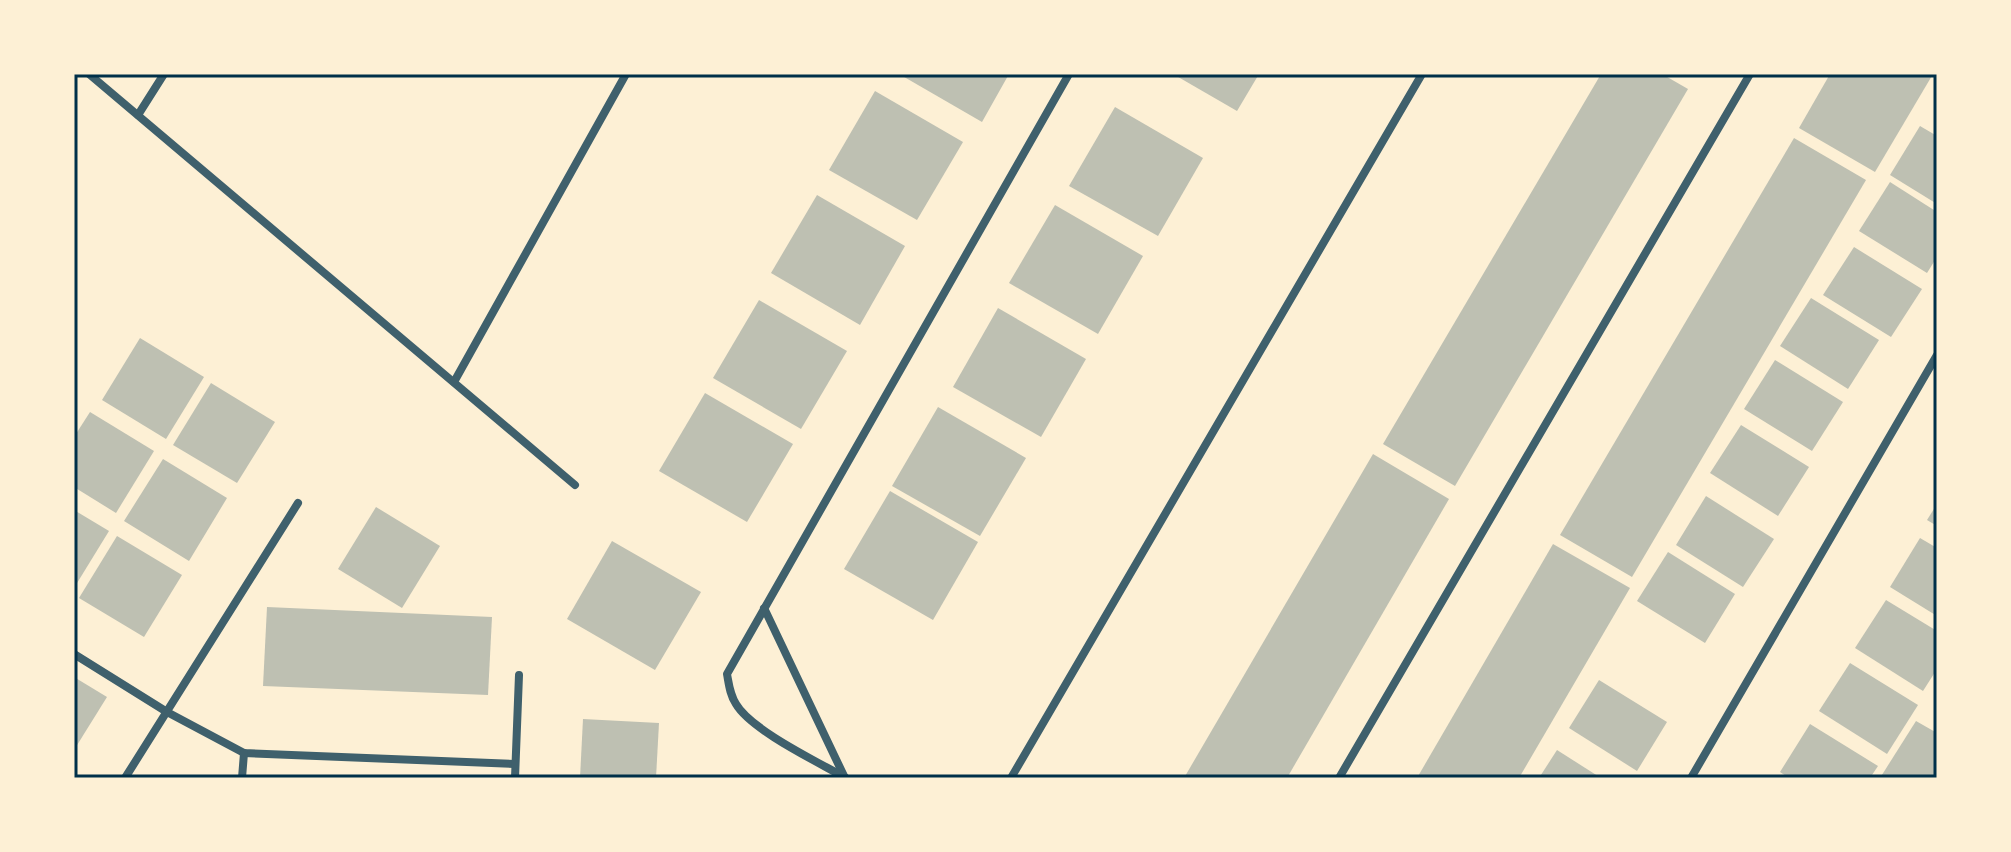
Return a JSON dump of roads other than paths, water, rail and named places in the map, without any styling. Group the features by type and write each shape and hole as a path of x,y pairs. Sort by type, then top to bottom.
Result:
{"street":[{"path":"89,74 575,485"},
{"path":"138,115 164,74"},
{"path":"454,382 626,74"},
{"path":"845,778 759,726 738,708 729,691 727,674 1069,74"},
{"path":"1011,778 1422,74"},
{"path":"1339,778 1750,74"},
{"path":"1691,778 1937,355"},
{"path":"125,778 298,503"},
{"path":"764,608 845,778"},
{"path":"74,654 167,712 244,753 515,764"},
{"path":"515,778 519,675"},
{"path":"242,778 244,753"}]}
